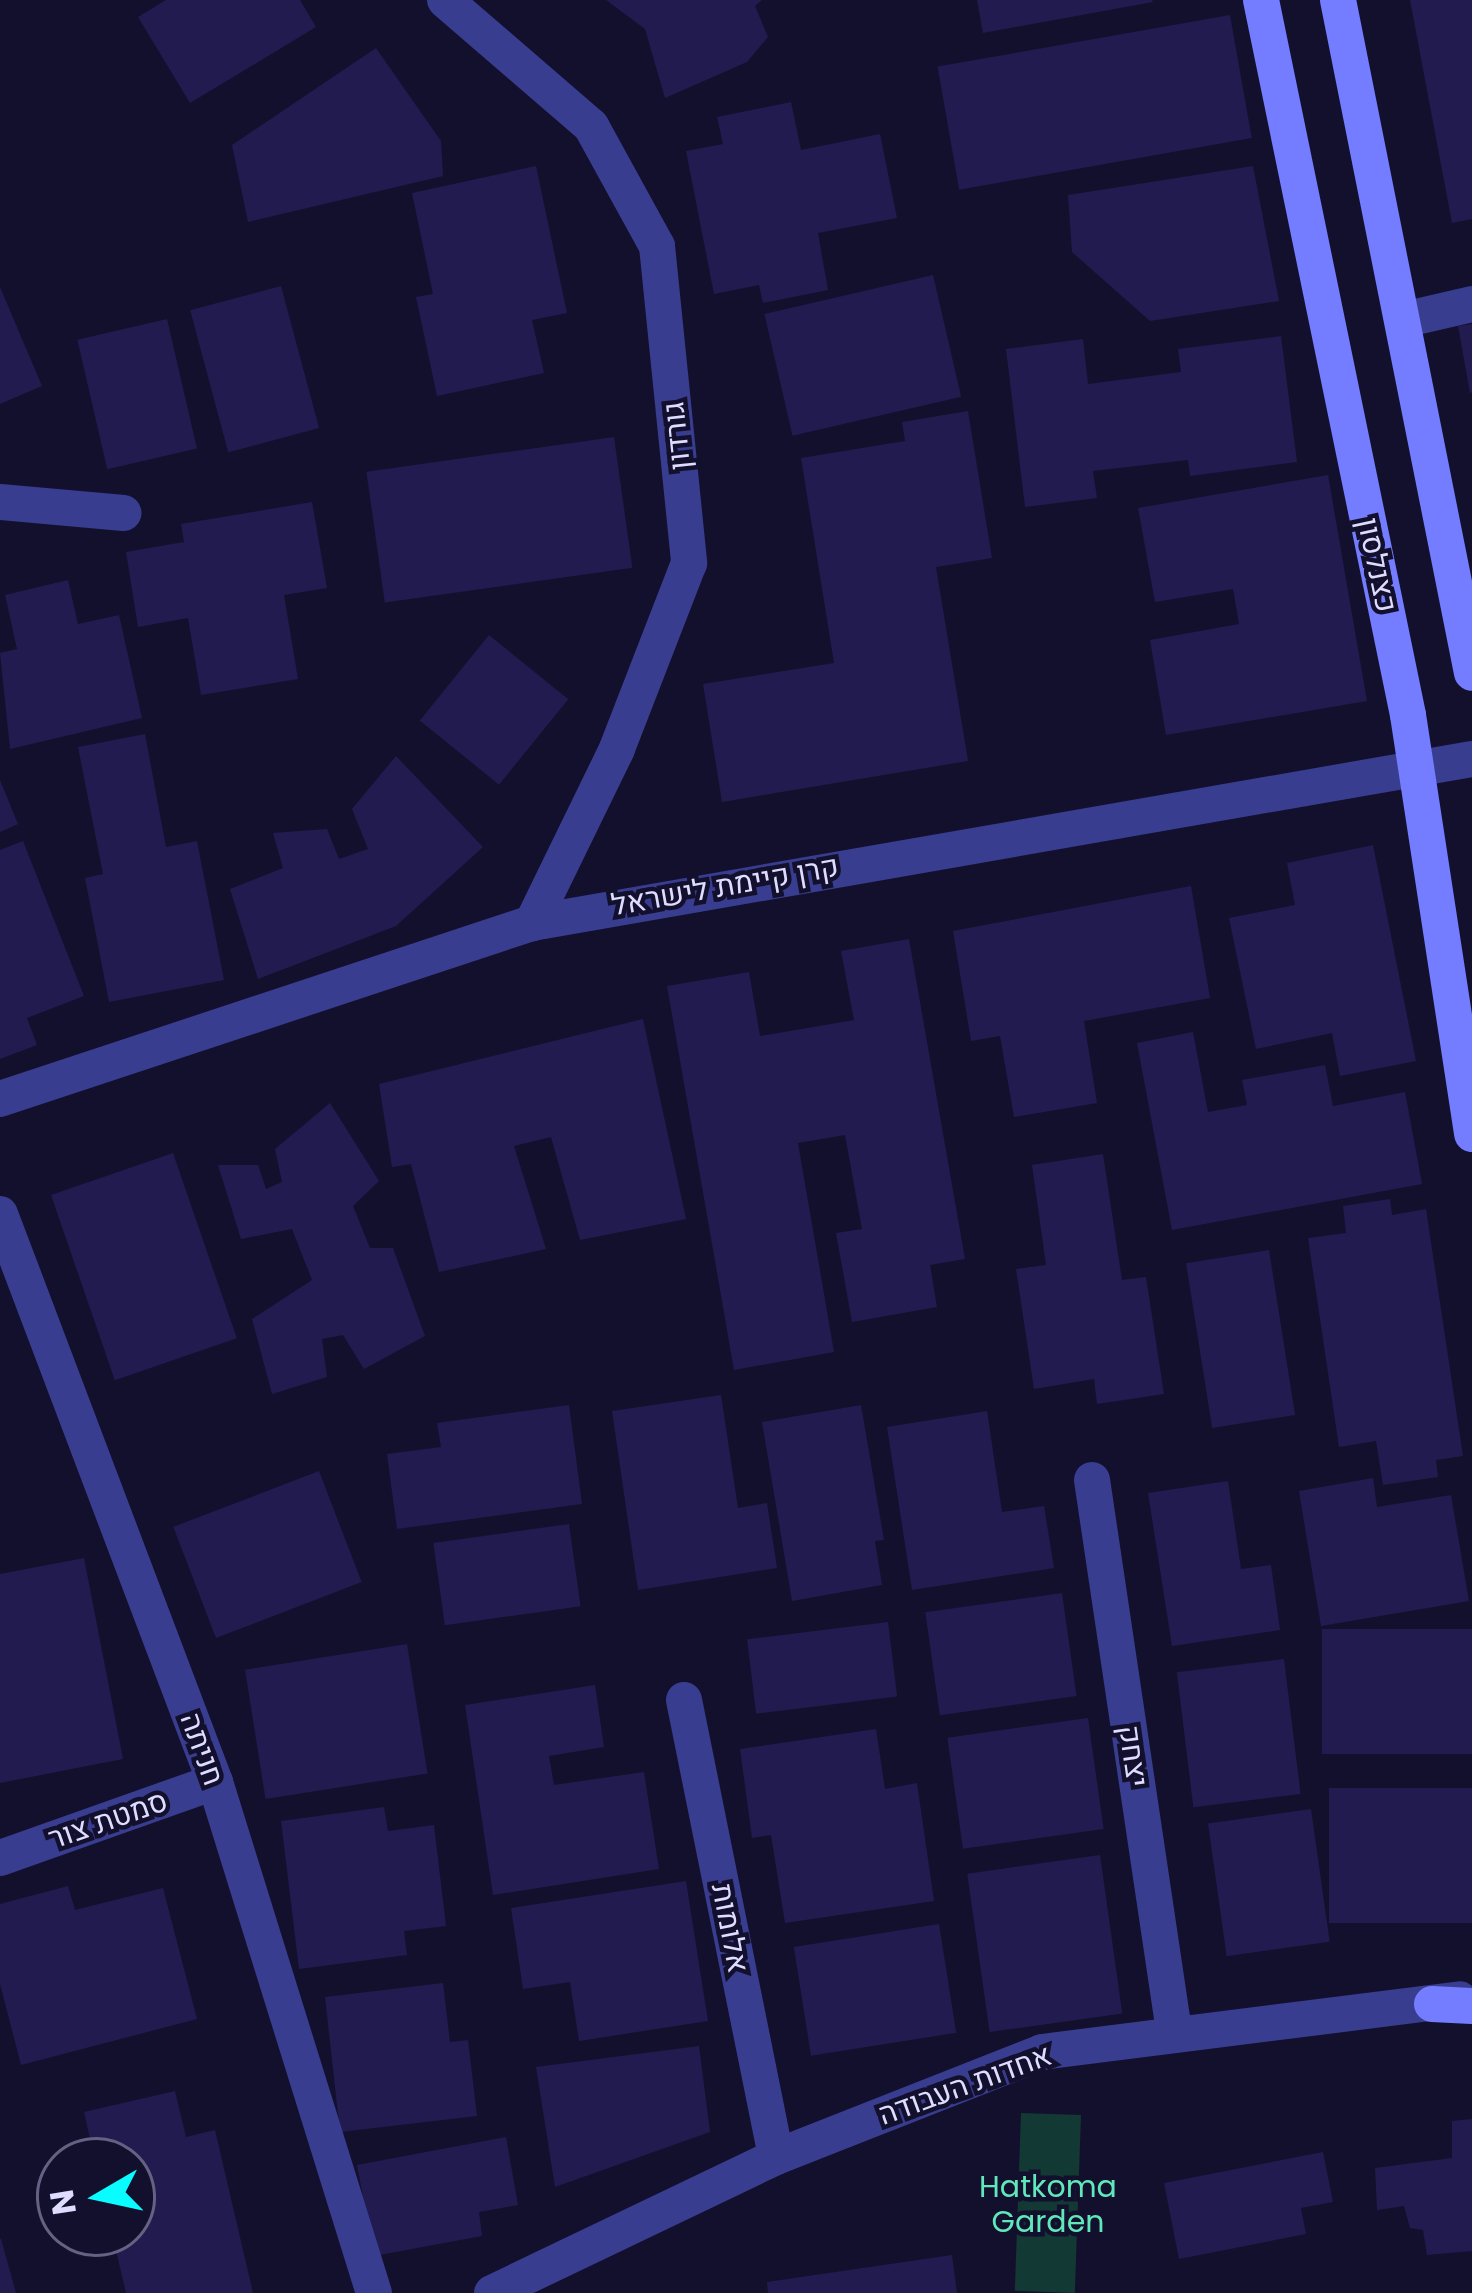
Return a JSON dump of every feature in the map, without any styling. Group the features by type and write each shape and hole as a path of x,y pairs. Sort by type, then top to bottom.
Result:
{"street":[{"name":"גורדון","path":"445,0 591,126 657,246 689,563 617,749 532,923"},
{"name":"כצנלסון","path":"1261,0 1416,768 1472,1133"},
{"path":"1338,0 1472,673"},
{"path":"1403,320 1472,304"},
{"path":"0,502 124,513"},
{"name":"קרן קיימת לישראל","path":"0,1099 532,923 1472,760"},
{"name":"חניתה","path":"0,1214 215,1783 374,2293"},
{"name":"יצחק","path":"1092,1480 1174,2031"},
{"name":"אלומות","path":"684,1700 776,2157"},
{"name":"סמטת צור","path":"0,1858 215,1783"},
{"name":"אחדות העבודה","path":"497,2292 776,2157 1042,2052 1174,2031 1472,2002"}],"green space":[{"name":"Hatkoma Garden","path":"1021,2113 1081,2115 1075,2293 1015,2291"}],"building":[{"path":"166,0 300,0 316,27 190,103 138,17"},
{"path":"606,0 762,0 755,6 768,37 747,62 665,98 645,29"},
{"path":"977,0 1152,0 1153,2 983,33"},
{"path":"1410,0 1472,0 1472,219 1452,223"},
{"path":"1230,15 1252,138 959,190 938,67"},
{"path":"376,48 441,141 443,176 248,222 232,145"},
{"path":"791,102 801,150 880,134 897,218 818,233 828,290 763,303 759,285 714,294 686,151 723,144 717,117"},
{"path":"536,166 567,313 532,320 544,373 437,396 416,297 433,294 412,193"},
{"path":"1253,166 1279,301 1150,321 1072,252 1068,195"},
{"path":"933,275 961,397 793,436 764,314"},
{"path":"281,286 319,428 228,452 190,310"},
{"path":"0,287 42,386 0,404"},
{"path":"167,319 197,449 107,469 77,340"},
{"path":"1472,324 1472,392 1470,393 1458,326"},
{"path":"1281,336 1297,462 1190,476 1188,460 1093,471 1097,498 1025,507 1006,349 1083,339 1088,384 1181,372 1178,349"},
{"path":"968,411 992,558 936,567 968,761 722,802 703,684 834,663 801,458 905,441 902,422"},
{"path":"614,437 632,568 385,603 366,472"},
{"path":"1328,475 1367,701 1166,735 1150,640 1239,624 1233,589 1155,602 1138,508"},
{"path":"312,502 327,588 284,595 298,679 201,695 188,618 138,627 126,552 184,542 181,524"},
{"path":"68,580 78,624 119,615 142,718 10,749 0,653 17,649 5,595"},
{"path":"489,635 568,699 499,785 420,720"},
{"path":"145,734 166,847 197,841 224,980 109,1002 85,878 103,874 78,747"},
{"path":"396,756 483,847 396,926 258,979 230,889 283,868 273,833 327,829 339,859 368,849 352,809"},
{"path":"0,780 18,824 0,832"},
{"path":"23,841 84,996 27,1018 37,1045 0,1059 0,850"},
{"path":"1373,845 1416,1061 1340,1076 1332,1033 1256,1049 1229,918 1295,905 1287,863"},
{"path":"1191,886 1210,998 1084,1021 1097,1103 1014,1117 1000,1036 971,1041 953,931"},
{"path":"909,939 965,1259 930,1265 937,1307 852,1322 836,1233 862,1229 845,1135 798,1143 834,1352 734,1370 667,986 749,972 760,1036 854,1020 841,951"},
{"path":"643,1019 686,1219 580,1240 551,1137 514,1146 546,1249 439,1272 411,1164 392,1167 379,1084"},
{"path":"1193,1032 1208,1112 1247,1105 1242,1080 1325,1065 1333,1106 1405,1092 1422,1184 1172,1230 1137,1043"},
{"path":"330,1103 379,1181 353,1206 370,1248 393,1248 425,1336 364,1369 343,1335 322,1339 327,1377 272,1394 252,1319 312,1280 292,1229 241,1239 218,1165 258,1165 266,1189 282,1182 275,1149"},
{"path":"173,1153 237,1338 115,1380 51,1195"},
{"path":"1103,1154 1122,1280 1146,1277 1164,1394 1097,1404 1094,1379 1034,1389 1016,1269 1046,1265 1032,1165"},
{"path":"1390,1199 1392,1215 1426,1209 1463,1456 1436,1460 1438,1477 1383,1485 1376,1441 1339,1447 1308,1238 1346,1233 1343,1206"},
{"path":"1269,1250 1295,1415 1212,1428 1186,1263"},
{"path":"721,1395 738,1508 767,1503 777,1568 638,1590 612,1411"},
{"path":"569,1405 582,1504 397,1529 387,1454 441,1447 437,1423"},
{"path":"861,1405 884,1540 875,1541 882,1585 792,1601 762,1422"},
{"path":"987,1411 1002,1512 1044,1506 1054,1568 912,1590 887,1427"},
{"path":"319,1471 362,1582 216,1638 173,1527"},
{"path":"1373,1478 1377,1507 1451,1495 1469,1601 1321,1626 1299,1491"},
{"path":"1228,1481 1241,1569 1271,1565 1280,1630 1172,1646 1148,1493"},
{"path":"569,1524 581,1606 445,1625 433,1543"},
{"path":"84,1558 123,1759 0,1783 0,1574"},
{"path":"1062,1593 1076,1696 940,1715 925,1612"},
{"path":"888,1622 897,1696 756,1714 747,1639"},
{"path":"1322,1629 1472,1629 1472,1754 1322,1754"},
{"path":"407,1644 427,1773 266,1799 245,1670"},
{"path":"1284,1659 1301,1794 1193,1807 1177,1672"},
{"path":"595,1685 604,1747 549,1756 554,1785 644,1772 659,1869 493,1895 465,1705"},
{"path":"1088,1718 1104,1829 963,1849 947,1738"},
{"path":"876,1729 885,1789 917,1783 934,1901 785,1923 771,1835 752,1838 740,1749"},
{"path":"1329,1788 1472,1788 1472,1923 1329,1923"},
{"path":"384,1807 388,1831 434,1825 446,1926 404,1931 407,1955 299,1969 281,1821"},
{"path":"1311,1809 1330,1942 1227,1956 1208,1823"},
{"path":"1100,1855 1122,2013 990,2032 967,1874"},
{"path":"686,1881 708,2021 579,2041 570,1982 523,1989 511,1908"},
{"path":"68,1886 75,1910 163,1888 197,2019 21,2065 0,1984 0,1904"},
{"path":"939,1924 956,2033 811,2056 794,1947"},
{"path":"443,1983 450,2042 468,2040 477,2116 340,2132 325,1997"},
{"path":"699,2046 710,2132 555,2187 536,2067"},
{"path":"175,2091 186,2137 215,2130 253,2293 126,2293 118,2257 156,2257 156,2137 90,2137 84,2112"},
{"path":"1472,2119 1472,2251 1427,2255 1423,2230 1410,2228 1404,2206 1377,2210 1375,2168 1452,2158 1452,2121"},
{"path":"506,2137 518,2205 479,2212 482,2236 374,2256 357,2165"},
{"path":"1323,2152 1333,2202 1301,2208 1306,2234 1179,2259 1164,2183"},
{"path":"1,2239 16,2293 0,2293"},
{"path":"952,2255 957,2293 768,2293 767,2282"}]}
